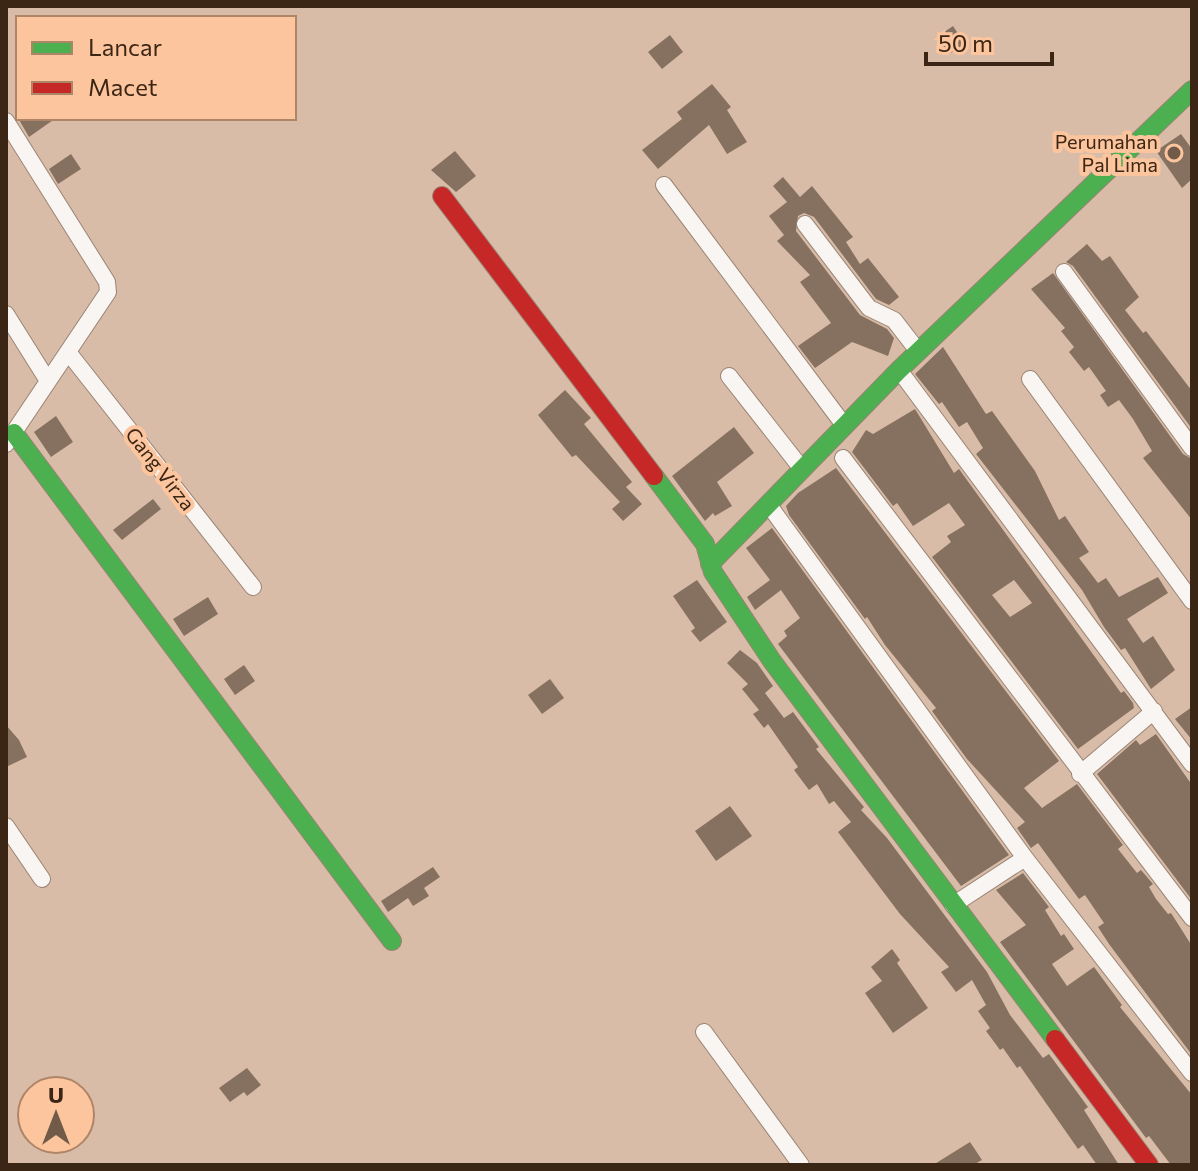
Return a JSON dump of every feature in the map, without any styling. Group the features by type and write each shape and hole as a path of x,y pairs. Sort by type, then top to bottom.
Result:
{"street":[{"path":"710,564 918,351 1192,90"},
{"path":"6,121 107,282 107,296 10,438 392,941"},
{"path":"664,185 844,425"},
{"path":"442,196 705,544 710,564 772,661 1149,1165"},
{"path":"805,224 869,308 894,320 918,351"},
{"path":"1064,272 1192,448"},
{"path":"6,314 48,381"},
{"name":"Gang Virza","path":"68,352 253,587"},
{"path":"899,370 1192,764"},
{"path":"729,376 802,469"},
{"path":"1030,379 1192,601"},
{"path":"843,458 1192,918"},
{"path":"768,504 1025,858 1192,1073"},
{"path":"1080,774 1154,711"},
{"path":"6,826 42,879"},
{"path":"953,905 1025,858"},
{"path":"704,1032 801,1165"}],"building":[{"path":"953,26 965,44 949,54 937,37"},
{"path":"670,35 683,52 662,69 648,52"},
{"path":"712,84 731,107 727,110 747,142 727,154 709,125 658,169 642,150 682,119 677,112"},
{"path":"19,120 53,120 29,137"},
{"path":"1181,134 1192,149 1192,179 1182,188 1156,151"},
{"path":"455,151 476,176 456,192 431,170"},
{"path":"71,154 81,169 58,184 49,169"},
{"path":"783,177 800,197 812,186 853,237 846,242 860,264 868,258 899,297 889,305 876,299 814,217 804,213 798,216 796,231 860,315 887,329 894,338 888,356 852,342 815,368 798,346 831,323 800,282 810,275 777,241 784,235 769,216 787,202 773,186"},
{"path":"1087,244 1102,261 1110,256 1139,297 1125,310 1143,333 1146,331 1192,391 1192,429 1073,266 1066,262"},
{"path":"1053,273 1183,454 1192,459 1192,520 1143,458 1152,451 1133,419 1119,400 1108,407 1100,395 1106,391 1089,367 1084,371 1069,352 1074,347 1061,331 1065,328 1031,289"},
{"path":"943,347 986,414 992,411 1035,471 1059,520 1065,516 1089,552 1079,558 1098,583 1106,578 1119,597 1158,577 1168,593 1127,619 1143,643 1153,636 1175,670 1151,689 1125,648 1121,650 1104,627 1082,590 976,454 983,448 967,422 959,427 942,402 939,404 915,374"},
{"path":"565,390 591,418 584,424 632,482 626,487 642,504 623,521 612,509 620,502 576,455 572,457 538,415"},
{"path":"915,409 954,473 959,469 1134,708 1078,749 932,557 951,542 947,536 965,525 949,503 913,526 897,503 893,506 852,452 866,430 873,434","holes":["1014,580 1032,603 1010,617 992,595"]},
{"path":"56,416 73,442 51,457 34,432"},
{"path":"734,427 754,453 717,482 732,506 715,516 713,513 705,521 672,476"},
{"path":"836,468 1059,761 1024,788 1042,808 1077,784 1123,845 1118,849 1137,873 1141,870 1153,884 1149,887 1156,899 1168,914 1171,913 1192,946 1192,1055 1109,944 1098,927 1104,923 1085,895 1079,899 1038,843 1031,848 1017,828 1025,822 967,759 932,711 936,708 885,645 867,617 865,619 789,515 786,506 798,493"},
{"path":"153,499 161,509 122,540 113,530"},
{"path":"772,528 1009,855 961,886 778,644 787,636 784,631 800,618 781,590 755,610 747,597 770,580 746,548"},
{"path":"697,580 727,622 700,642 691,631 695,628 673,596"},
{"path":"208,597 218,614 184,636 173,619"},
{"path":"740,650 757,663 773,686 765,693 784,718 793,712 819,747 816,749 864,807 861,810 887,838 987,972 1010,1015 1043,1058 1049,1054 1088,1107 1084,1110 1119,1165 1097,1165 1083,1145 1078,1149 1020,1066 1017,1068 986,1031 990,1028 978,1011 986,1005 972,980 956,992 941,972 949,967 900,914 838,832 851,822 834,801 829,804 817,784 809,790 794,770 798,767 768,724 764,728 753,714 759,710 742,689 748,684 727,663"},
{"path":"244,665 255,681 235,695 224,679"},
{"path":"550,679 564,698 542,714 528,695"},
{"path":"1192,707 1192,740 1175,719"},
{"path":"6,725 19,740 27,757 6,767"},
{"path":"1156,734 1192,785 1192,900 1097,774 1136,740 1140,745"},
{"path":"730,806 752,836 716,861 695,831"},
{"path":"433,867 440,877 424,888 429,896 413,906 408,898 388,912 381,901"},
{"path":"1023,873 1049,907 1045,910 1061,936 1064,934 1074,949 1052,964 1067,986 1094,967 1122,1005 1120,1007 1192,1095 1192,1165 1171,1165 1149,1136 1146,1138 1000,942 1026,925 996,890"},
{"path":"892,949 900,960 897,963 928,1008 893,1033 865,993 882,981 871,967"},
{"path":"247,1068 261,1085 247,1096 244,1092 230,1102 219,1088"},
{"path":"970,1142 982,1160 973,1165 933,1165"}],"traffic: fast":[{"path":"710,564 899,370 1192,90"},
{"path":"14,433 392,941"},
{"path":"654,476 705,544 713,572 772,661 1055,1039"}],"traffic: jam":[{"path":"442,196 654,476"},
{"path":"1055,1039 1149,1165"}],"place":[{"name":"Perumahan Pal Lima","path":"1174,153"}]}
